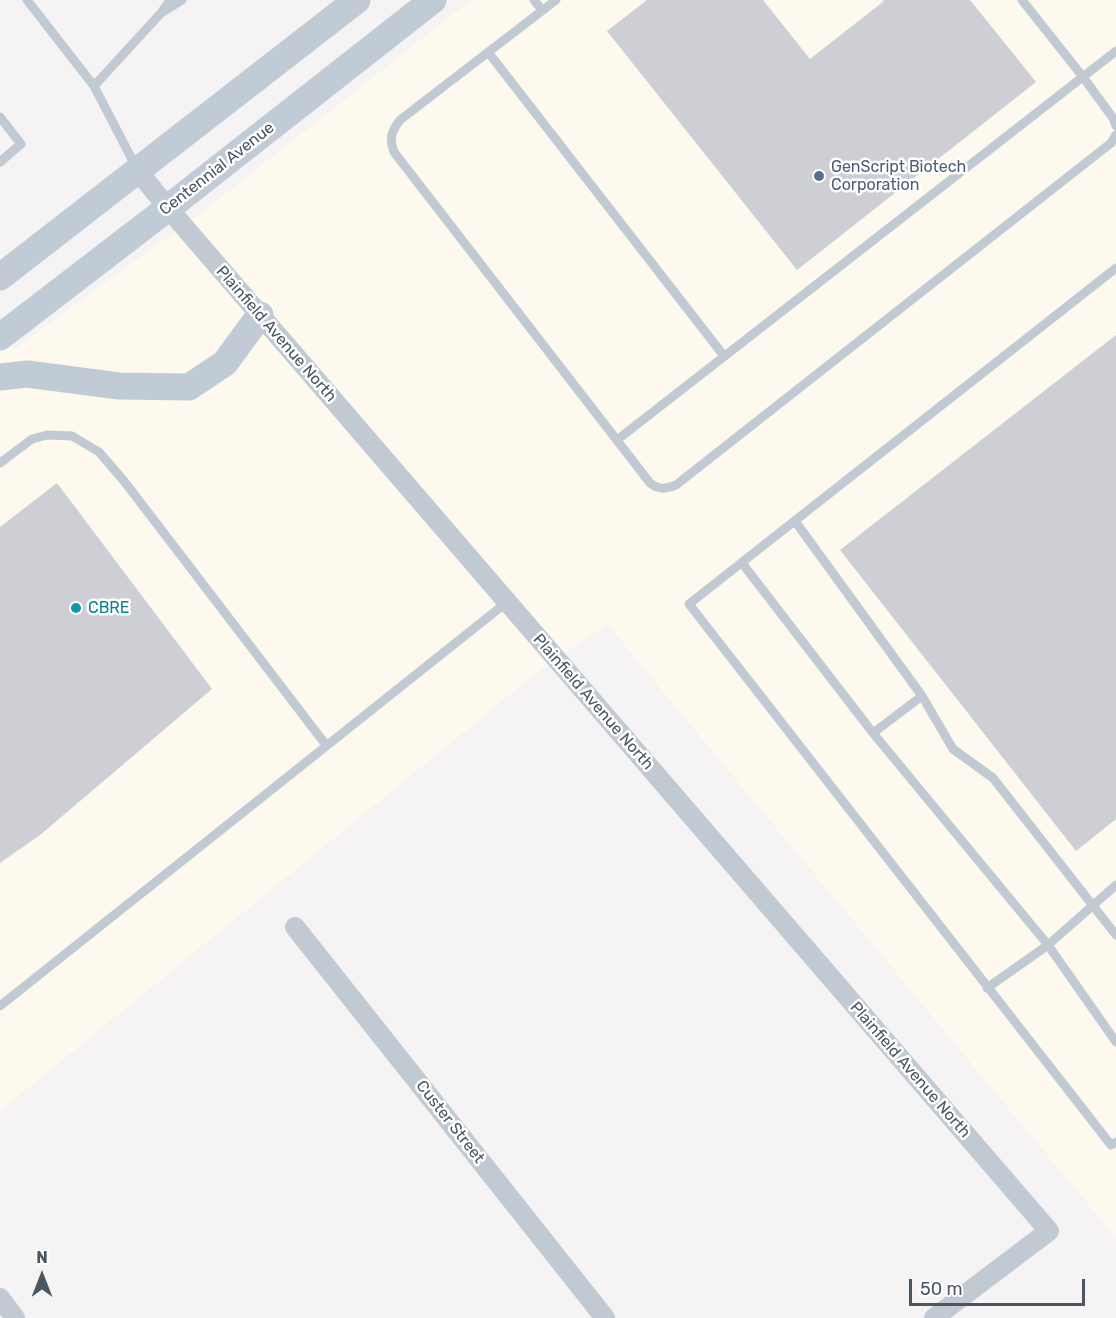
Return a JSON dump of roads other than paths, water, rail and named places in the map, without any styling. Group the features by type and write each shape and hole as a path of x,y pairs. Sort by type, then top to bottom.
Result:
{"main road":[{"path":"0,277 357,0"},
{"name":"Centennial Avenue","path":"0,337 433,0"},
{"path":"0,377 27,374 119,386 189,387 225,363 260,315"}],"street":[{"name":"Plainfield Avenue North","path":"138,171 1049,1232 934,1318"},
{"name":"Custer Street","path":"295,927 605,1318"},
{"path":"0,1298 15,1318"}],"lane":[{"path":"27,0 94,86 138,171"},
{"path":"94,86 161,14 170,0"},
{"path":"161,14 182,0"},
{"path":"534,0 542,10"},
{"path":"556,0 400,120 392,130 390,142 394,152 650,483 657,489 667,489 676,485 1111,143 1116,135"},
{"path":"1022,0 1083,77 1113,118 1116,126"},
{"path":"617,440 1116,51"},
{"path":"488,52 724,356"},
{"path":"0,117 21,144 0,162"},
{"path":"1116,268 689,604 1111,1145 1116,1142"},
{"path":"0,463 32,439 47,435 72,436 99,452 124,481 326,745"},
{"path":"795,521 922,696 952,749 993,778 1116,935"},
{"path":"742,563 873,733 1048,945 1116,1042"},
{"path":"0,1006 507,602"},
{"path":"873,733 922,696"},
{"path":"987,988 1048,945 1116,885"}],"place":[{"name":"GenScript Biotech Corporation","path":"819,176"},
{"name":"CBRE","path":"76,608"}]}
